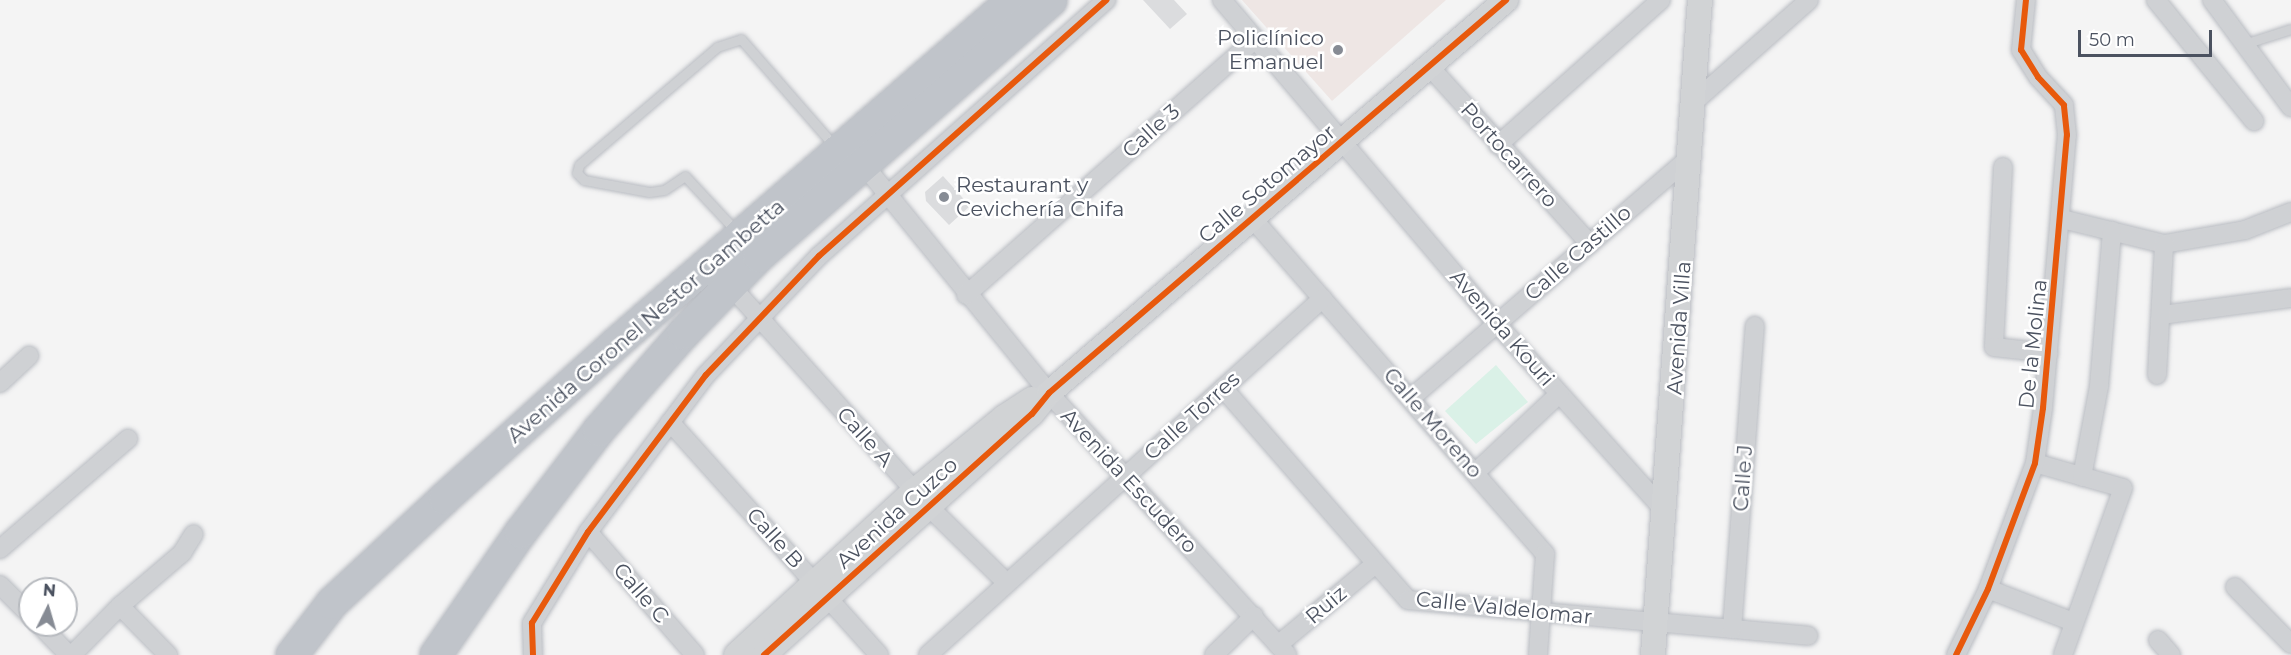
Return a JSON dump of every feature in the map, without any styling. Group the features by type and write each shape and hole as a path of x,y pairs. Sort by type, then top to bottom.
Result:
{"highway":[{"name":"Avenida Coronel Nestor Gambetta","path":"436,655 521,532 599,430 730,285 851,157 1013,0"},
{"name":"Avenida Coronel Nestor Gambetta","path":"292,655 332,603 367,569 741,236 851,157 1051,0"}],"street":[{"path":"531,649 532,623 588,531 670,422 757,319 886,194 1106,0"},
{"name":"Avenida Kouri","path":"1222,0 1497,324 1665,511"},
{"name":"Calle Sotomayor","path":"1049,393 1506,0"},
{"path":"1498,145 1660,0"},
{"name":"Avenida Villa","path":"1653,655 1691,156 1700,0"},
{"path":"1695,100 1809,0"},
{"name":"De la Molina","path":"1956,655 1988,589 2035,463 2049,353 2062,219 2067,135 2064,105 2038,77 2021,50 2026,0"},
{"path":"2156,0 2254,121"},
{"path":"2212,0 2291,106"},
{"name":"Calle 3","path":"966,295 1255,39"},
{"name":"Portocarrero","path":"1429,66 1498,145 1590,244"},
{"name":"Calle Castillo","path":"1411,398 1691,156"},
{"name":"Avenida Escudero","path":"851,157 886,194 966,295 1049,393 1283,650"},
{"path":"2003,167 1994,347 2049,353"},
{"path":"2062,219 2164,244 2245,230 2291,212"},
{"name":"Calle Moreno","path":"1252,218 1476,472 1545,554 1538,655"},
{"path":"2082,477 2099,386 2112,231"},
{"path":"2157,375 2164,244"},
{"name":"Calle A","path":"730,285 757,319 921,499 1007,583"},
{"name":"Calle Torres","path":"927,655 1323,297"},
{"path":"2162,315 2291,298"},
{"name":"Calle J","path":"1732,629 1755,326"},
{"path":"0,383 29,356"},
{"name":"Calle Valdelomar","path":"1223,388 1374,565 1408,600 1808,636"},
{"name":"Avenida Cuzco","path":"736,655 821,590 921,499 1020,404 1049,393"},
{"path":"1476,472 1559,394"},
{"name":"Calle B","path":"670,422 879,655"},
{"path":"0,549 128,439"},
{"path":"2035,463 2123,489 2073,622 2063,655"},
{"name":"Calle C","path":"588,531 695,655"},
{"path":"52,637 71,655 120,606 182,554 194,534"},
{"name":"Ruiz","path":"1283,650 1374,565"},
{"path":"0,585 18,603"},
{"path":"2235,587 2291,644"},
{"path":"1988,589 2073,622"},
{"name":"Avenida Cuzco","path":"764,655 821,590"},
{"path":"120,606 168,655"},
{"path":"1214,655 1254,616"},
{"path":"2158,640 2171,655"}],"lane":[{"path":"2244,44 2291,29"},
{"path":"741,236 685,176 664,190 650,192 585,180 577,173 579,165 717,47 741,39 851,157"}],"shaded area":[{"name":"Policlínico Emanuel","path":"1242,0 1446,0 1332,101"}],"green space":[{"path":"1496,365 1528,402 1476,444 1445,411"}],"building":[{"path":"1143,0 1174,0 1187,14 1170,29"},
{"name":"Restaurant y Cevichería Chifa","path":"943,176 970,206 949,225 926,201 925,192"}],"cycle path":[{"path":"533,655 532,623 588,532 706,375 819,256 1106,0"},
{"path":"764,655 1032,414 1049,393 1506,0"},
{"path":"1956,655 1988,589 2035,463 2043,408 2067,135 2064,105 2038,77 2021,50 2026,0"}],"place":[{"name":"Policlínico Emanuel","path":"1338,50"},
{"name":"Restaurant y Cevichería Chifa","path":"944,197"}]}
